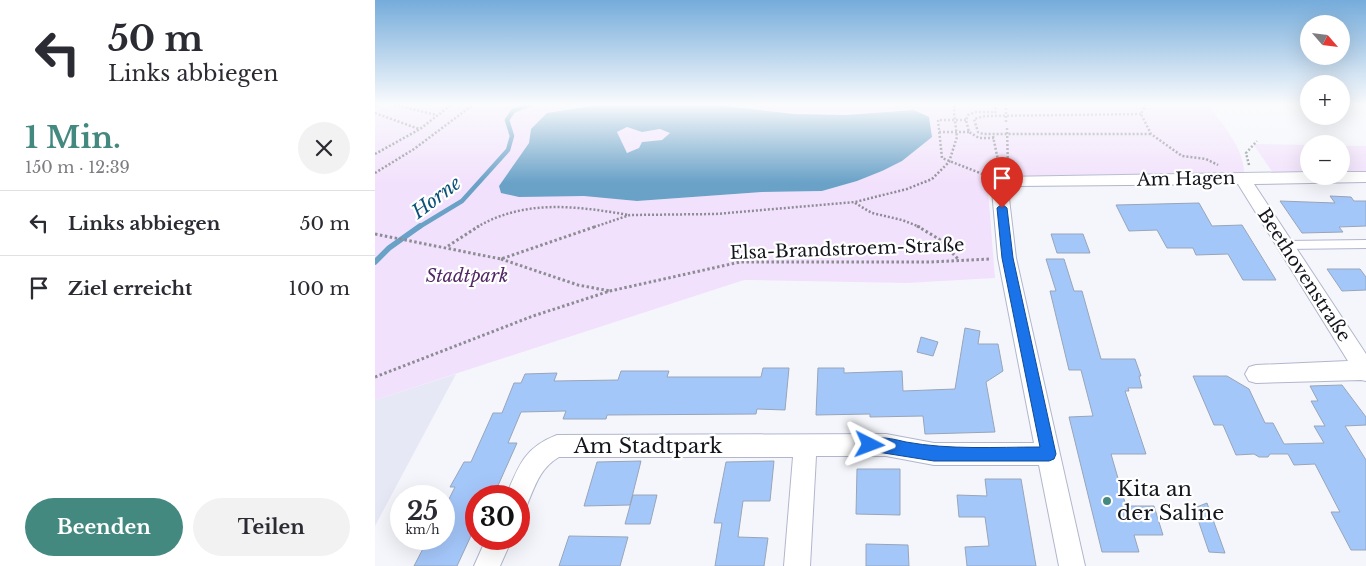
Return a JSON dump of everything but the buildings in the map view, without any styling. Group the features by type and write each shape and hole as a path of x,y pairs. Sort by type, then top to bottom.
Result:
{"street":[{"name":"Am Hagen","path":"1005,181 1240,175 1366,177"},
{"name":"Beethovenstraße","path":"1240,175 1363,364"},
{"path":"1005,181 1000,190 1007,258 1072,566"},
{"path":"1255,374 1363,364"},
{"path":"797,566 805,445"},
{"name":"Am Stadtpark","path":"523,485 532,464 542,452 557,446 886,445 934,454 1049,454"},
{"path":"487,566 494,550"}],"lane":[{"path":"1285,245 1366,244"}],"path":[{"path":"375,154 417,130"},
{"path":"375,174 442,130"},
{"path":"978,130 993,134 1151,134"},
{"path":"1005,181 1008,171 1007,130"},
{"path":"1149,130 1151,134 1182,156 1214,162 1240,175 1245,153 1257,141"},
{"path":"994,138 979,138 969,132 939,132 942,158 1005,181"},
{"path":"447,247 473,229 499,216 520,209 586,208 630,215 716,214 855,202 907,189 942,171 949,162 957,132"},
{"path":"993,134 1000,173 1005,181"},
{"path":"855,202 872,212 902,220 924,229 939,239 959,260"},
{"path":"501,259 630,215"},
{"path":"375,234 501,259 578,285 610,291"},
{"name":"Elsa-Brandstroem-Straße","path":"375,377 533,316 610,291 740,262 884,262 1007,258"}],"shaded area":[{"path":"456,374 397,485 390,485 390,498 375,526 375,400"}],"green space":[{"name":"Stadtpark","path":"375,130 531,130 529,143 499,186 637,201 762,192 822,191 857,181 882,171 903,130 1227,130 1236,145 1243,163 1244,172 987,177 995,278 907,283 744,280 375,400"},
{"path":"664,130 670,133 662,140 642,142 639,149 627,153 617,132"},
{"path":"1253,144 1300,145 1300,172 1273,173"},
{"path":"1350,146 1366,146 1366,171 1350,172"}],"water":[{"path":"531,130 620,130 617,132 627,153 639,148 642,142 662,140 670,133 664,130 931,130 932,137 902,161 882,171 857,181 822,191 762,192 637,201 584,196 519,197 501,193 499,186 529,143"}],"waterway":[{"name":"Horne","path":"419,227 462,201 508,150 512,136 510,130"},
{"name":"Horne","path":"375,262 389,248 420,226"}],"place":[{"name":"Kita an der Saline","path":"1107,501"}],"route":[{"path":"870,445 886,445 934,454 1049,454 1007,258 1002,208"}]}
